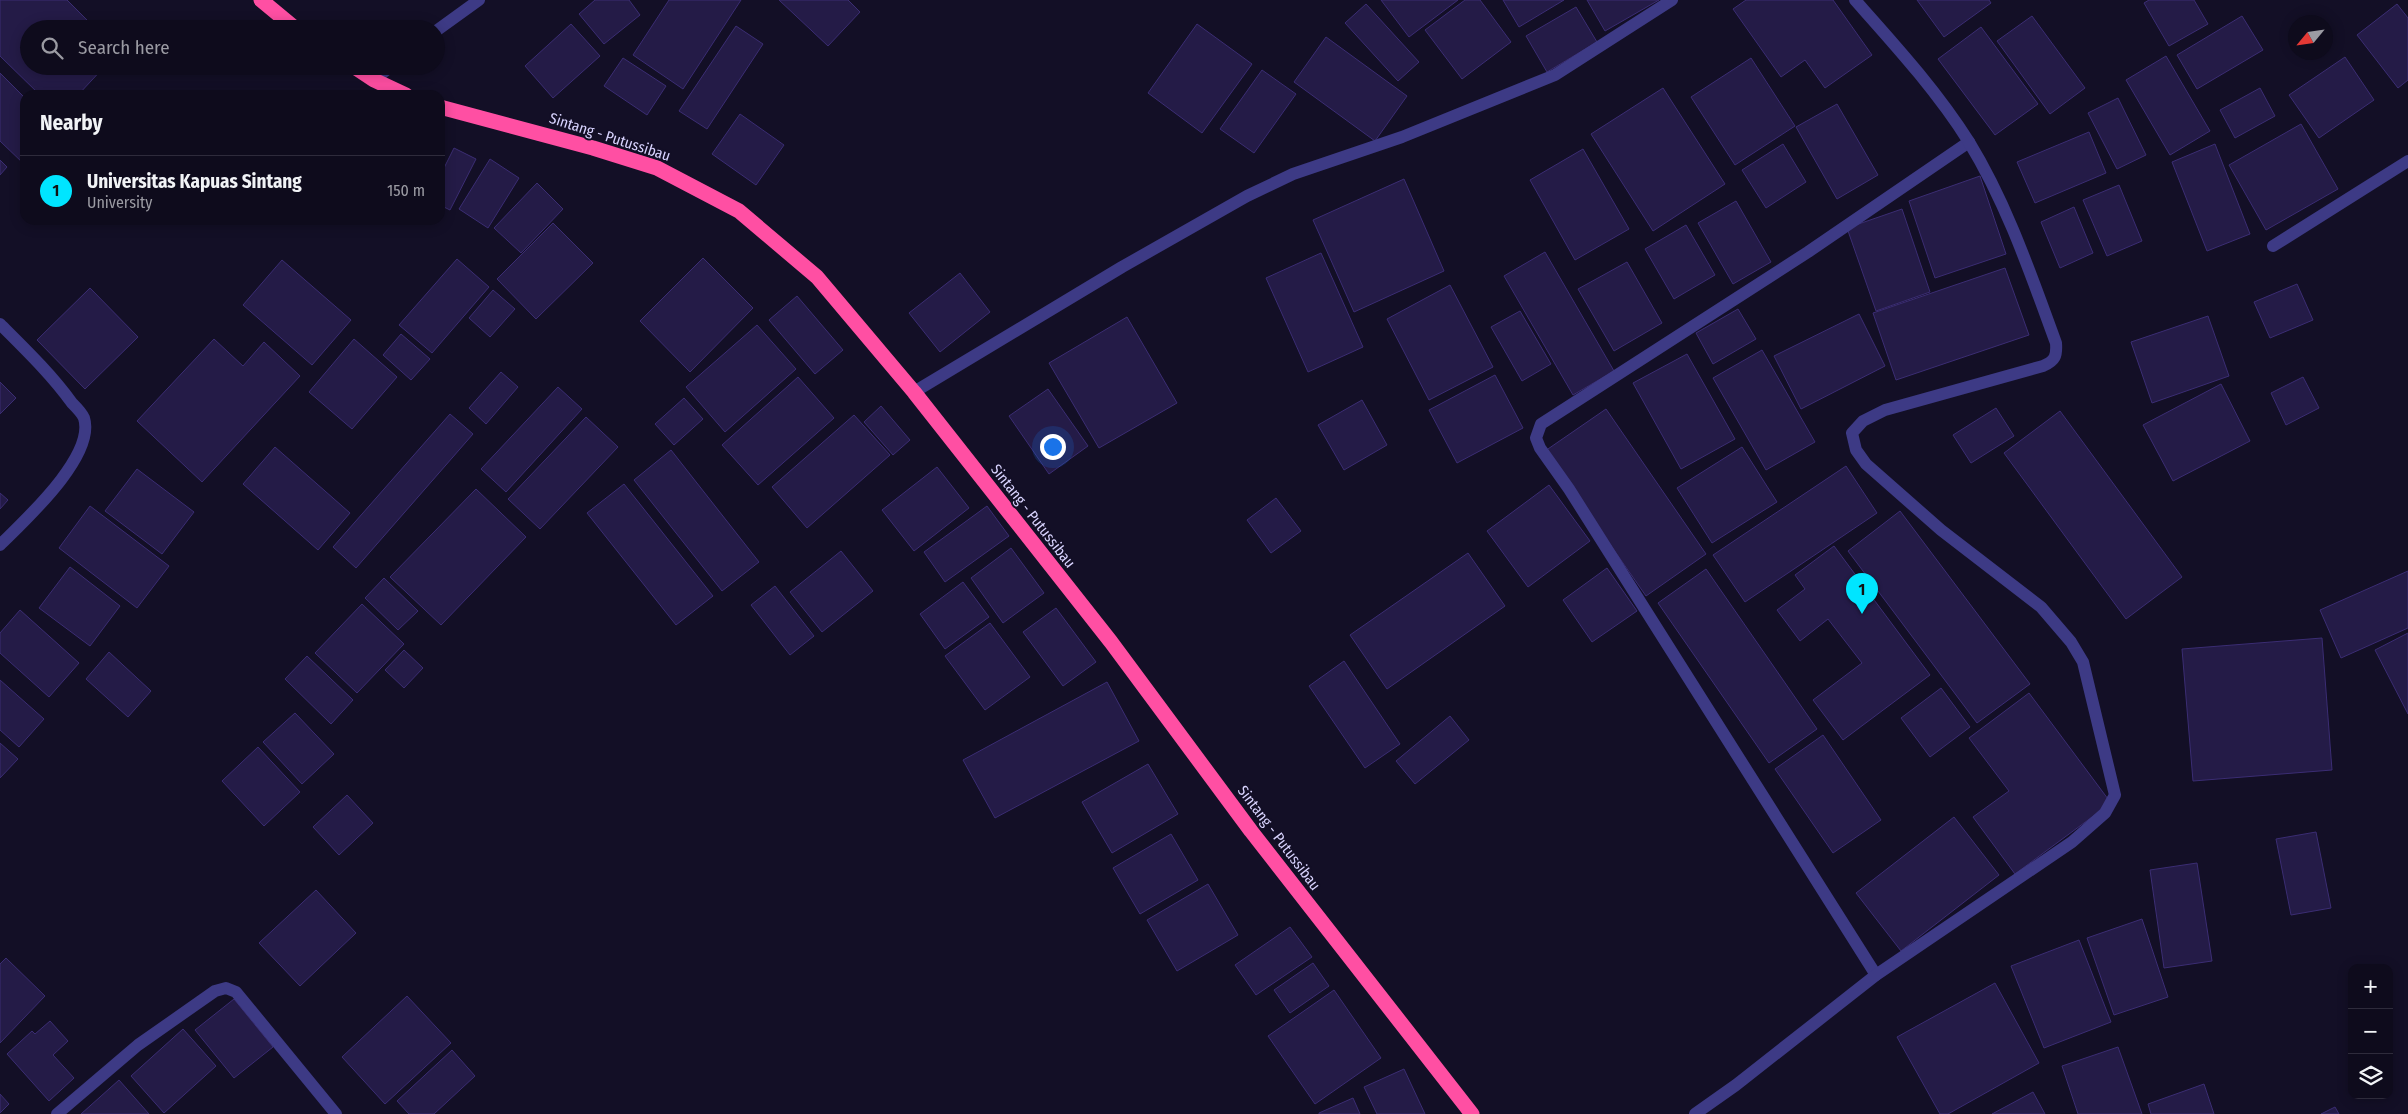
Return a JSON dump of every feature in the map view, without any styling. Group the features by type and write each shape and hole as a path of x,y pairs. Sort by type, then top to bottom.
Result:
{"highway":[{"path":"261,0 285,20"},
{"path":"366,75 395,90"},
{"name":"Sintang - Putussibau","path":"445,108 593,148 657,168 739,210 816,277 914,392 1111,642 1251,831 1472,1114"}],"street":[{"path":"445,25 479,0"},
{"path":"914,392 1122,267 1247,196 1293,174 1402,137 1555,75 1672,0"},
{"path":"1695,1114 1736,1085 1816,1020 1876,975 2072,842 2105,813 2115,795 2083,662 2071,642 2041,607 1941,530 1866,464 1856,450 1852,433 1863,421 1885,410 2043,366 2052,362 2057,354 2056,344 2021,248 1969,142 1892,42 1855,0"},
{"path":"374,80 380,75"},
{"path":"1876,975 1569,489 1540,448 1536,438 1541,424 1808,252 1969,142"},
{"path":"2272,246 2408,161"},
{"path":"0,324 59,386 84,418 84,435 76,460 40,505 0,545"},
{"path":"56,1114 138,1045 215,991 226,988 236,992 336,1114"}],"building":[{"path":"0,0 67,0 87,20 20,20 20,75 97,75 83,90 35,90 0,56"},
{"path":"595,0 629,0 640,15 604,44 579,14"},
{"path":"669,0 741,0 683,89 633,55"},
{"path":"779,0 848,0 860,12 828,46"},
{"path":"1381,0 1458,0 1409,37"},
{"path":"1465,0 1480,0 1511,42 1462,79 1425,30"},
{"path":"1503,0 1564,0 1519,27"},
{"path":"1587,0 1659,0 1605,31"},
{"path":"1746,0 1833,0 1872,55 1825,88 1805,60 1781,77 1733,9"},
{"path":"1917,0 1989,0 1991,3 1944,37"},
{"path":"2149,0 2194,0 2208,24 2169,46 2144,3"},
{"path":"1366,4 1419,62 1398,81 1345,23"},
{"path":"2397,4 2408,18 2408,80 2398,88 2357,35"},
{"path":"1576,7 1597,42 1547,72 1526,36"},
{"path":"2032,16 2085,88 2050,114 1997,41"},
{"path":"2242,16 2263,50 2197,89 2177,55"},
{"path":"571,24 600,56 553,98 525,66"},
{"path":"1197,24 1252,64 1202,133 1148,93"},
{"path":"736,26 763,44 707,129 679,111"},
{"path":"1981,27 2038,104 1995,135 1938,59"},
{"path":"1326,37 1407,96 1375,141 1294,82"},
{"path":"2166,56 2210,131 2170,155 2126,80"},
{"path":"2345,57 2374,100 2319,138 2289,95"},
{"path":"623,58 666,86 647,115 604,86"},
{"path":"1751,58 1795,126 1735,165 1691,97"},
{"path":"1262,70 1296,94 1254,153 1220,129"},
{"path":"0,73 20,93 20,160 0,141"},
{"path":"1663,88 1725,184 1653,231 1591,134"},
{"path":"2260,88 2275,116 2235,138 2220,110"},
{"path":"2118,98 2146,155 2117,169 2088,113"},
{"path":"1837,104 1878,175 1837,199 1796,127"},
{"path":"740,114 784,145 756,185 712,154"},
{"path":"2301,124 2338,189 2266,230 2229,165"},
{"path":"2089,132 2106,173 2035,203 2017,162"},
{"path":"1783,144 1806,182 1766,208 1742,170"},
{"path":"2215,144 2250,234 2207,251 2172,162"},
{"path":"454,148 476,159 450,210 445,208 445,166"},
{"path":"1583,149 1629,229 1575,260 1530,180"},
{"path":"490,159 519,178 488,228 459,209"},
{"path":"0,160 7,167 0,175"},
{"path":"1980,176 2006,254 1935,278 1909,201"},
{"path":"1404,179 1444,271 1354,312 1313,220"},
{"path":"537,183 563,209 521,253 494,228"},
{"path":"2119,185 2142,241 2107,256 2083,200"},
{"path":"1736,201 1771,262 1733,284 1698,223"},
{"path":"2074,207 2093,253 2060,268 2041,222"},
{"path":"1902,209 1930,292 1876,311 1847,228"},
{"path":"553,223 593,263 536,319 497,279"},
{"path":"1686,225 1715,275 1674,299 1645,249"},
{"path":"1545,252 1614,371 1573,395 1504,276"},
{"path":"1321,253 1363,347 1308,372 1266,278"},
{"path":"703,258 753,308 690,372 640,321"},
{"path":"457,259 489,287 432,353 399,325"},
{"path":"282,260 351,320 312,365 243,305"},
{"path":"1627,262 1662,323 1614,351 1578,289"},
{"path":"2005,268 2029,335 1896,380 1873,313"},
{"path":"960,273 990,312 940,352 909,313"},
{"path":"2297,284 2313,320 2270,338 2254,302"},
{"path":"1450,285 1493,367 1429,400 1387,319"},
{"path":"90,288 138,337 85,389 37,340"},
{"path":"493,290 515,309 490,337 469,318"},
{"path":"797,296 843,350 815,374 769,320"},
{"path":"1738,309 1756,339 1713,364 1696,333"},
{"path":"1520,311 1551,364 1522,381 1491,327"},
{"path":"1859,314 1885,366 1801,409 1774,356"},
{"path":"2208,316 2229,376 2152,403 2131,342"},
{"path":"1127,317 1177,403 1099,448 1049,363"},
{"path":"757,325 796,369 725,432 686,387"},
{"path":"401,334 430,359 411,380 383,355"},
{"path":"214,339 243,366 264,342 300,376 202,482 137,421"},
{"path":"354,339 397,377 352,429 309,392"},
{"path":"1762,350 1815,442 1766,470 1713,378"},
{"path":"1687,354 1735,439 1681,469 1633,383"},
{"path":"501,372 518,387 486,424 469,408"},
{"path":"1495,375 1523,428 1457,463 1429,410"},
{"path":"798,377 834,418 758,485 722,445"},
{"path":"2303,377 2319,408 2286,425 2271,393"},
{"path":"0,382 16,398 0,414"},
{"path":"2221,384 2250,441 2173,481 2143,425"},
{"path":"558,387 582,409 506,492 481,469"},
{"path":"1048,389 1088,446 1049,474 1009,416"},
{"path":"684,398 703,419 674,445 655,424"},
{"path":"1362,400 1387,445 1344,470 1318,425"},
{"path":"881,406 910,440 893,455 864,422"},
{"path":"1996,408 2014,436 1971,463 1953,435"},
{"path":"1606,409 1706,554 1646,596 1545,451"},
{"path":"2060,411 2182,577 2126,619 2004,453"},
{"path":"450,414 473,434 356,568 333,547"},
{"path":"854,415 890,455 807,528 772,487"},
{"path":"586,417 618,447 540,529 508,499"},
{"path":"275,447 350,513 318,550 243,484"},
{"path":"1742,447 1777,502 1712,543 1677,488"},
{"path":"671,450 759,562 722,591 634,480"},
{"path":"1846,466 1877,513 1745,602 1713,555"},
{"path":"937,467 969,508 914,551 882,510"},
{"path":"137,469 194,512 162,554 105,511"},
{"path":"624,484 713,596 676,625 587,513"},
{"path":"1549,485 1590,541 1528,587 1487,531"},
{"path":"476,489 526,537 441,625 390,577"},
{"path":"0,493 8,500 0,509"},
{"path":"1276,498 1301,531 1271,553 1247,520"},
{"path":"90,506 169,566 137,608 59,548"},
{"path":"987,506 1009,536 945,582 924,552"},
{"path":"1900,511 2030,684 1977,723 1848,551"},
{"path":"1834,546 1930,675 1843,740 1813,700 1862,663 1828,619 1800,641 1777,610 1805,589 1795,575"},
{"path":"1011,548 1044,593 1003,623 971,578"},
{"path":"841,551 873,591 822,632 790,592"},
{"path":"1468,553 1505,606 1387,689 1350,635"},
{"path":"70,567 120,606 90,646 39,608"},
{"path":"1607,568 1637,611 1592,642 1563,600"},
{"path":"1706,569 1817,729 1769,763 1658,603"},
{"path":"2408,571 2408,628 2341,658 2320,610"},
{"path":"384,578 418,611 398,630 365,598"},
{"path":"963,582 989,617 945,649 920,614"},
{"path":"775,586 814,636 790,655 751,605"},
{"path":"362,604 404,644 357,693 315,653"},
{"path":"1056,608 1096,662 1063,686 1023,632"},
{"path":"20,610 79,663 49,697 0,653 0,633"},
{"path":"990,623 1030,677 985,710 945,656"},
{"path":"2408,633 2408,714 2375,650"},
{"path":"2322,638 2332,770 2193,781 2182,649"},
{"path":"404,650 423,668 404,688 385,670"},
{"path":"109,652 151,691 128,717 86,679"},
{"path":"307,656 353,700 331,724 285,679"},
{"path":"1344,661 1400,744 1365,768 1309,686"},
{"path":"0,680 44,719 19,747 0,730"},
{"path":"1107,682 1139,741 995,818 963,760"},
{"path":"1941,688 1970,727 1930,757 1901,718"},
{"path":"2029,693 2111,803 2015,874 1973,817 2009,791 1969,738"},
{"path":"295,713 334,754 302,784 263,742"},
{"path":"1450,716 1469,740 1415,784 1396,761"},
{"path":"1823,735 1881,820 1833,853 1775,769"},
{"path":"0,743 18,759 0,778"},
{"path":"258,747 300,792 264,826 222,781"},
{"path":"1148,764 1178,814 1112,853 1082,802"},
{"path":"347,795 373,823 339,855 313,827"},
{"path":"1954,817 1999,875 1901,951 1856,893"},
{"path":"2316,832 2331,908 2291,915 2276,839"},
{"path":"1171,834 1198,880 1140,914 1113,868"},
{"path":"2197,863 2212,961 2164,968 2150,870"},
{"path":"1208,884 1238,935 1177,971 1147,920"},
{"path":"316,890 356,933 300,986 259,943"},
{"path":"2142,919 2168,997 2114,1015 2087,938"},
{"path":"1290,927 1312,957 1256,995 1235,965"},
{"path":"2079,940 2111,1022 2044,1048 2011,966"},
{"path":"6,958 45,996 0,1043 0,964"},
{"path":"1313,963 1329,986 1290,1013 1274,990"},
{"path":"1995,983 2039,1063 1948,1114 1940,1114 1897,1037"},
{"path":"1334,990 1381,1058 1315,1104 1268,1036"},
{"path":"407,996 451,1043 385,1104 342,1057"},
{"path":"234,999 273,1047 234,1078 195,1030"},
{"path":"50,1021 68,1041 53,1055 74,1078 49,1101 7,1054 32,1031 35,1034"},
{"path":"183,1029 216,1066 164,1113 131,1076"},
{"path":"2118,1047 2142,1114 2078,1114 2062,1066"},
{"path":"452,1050 475,1076 434,1114 409,1114 397,1101"},
{"path":"1404,1069 1425,1114 1377,1114 1364,1087"},
{"path":"119,1080 149,1114 81,1114"},
{"path":"2204,1084 2214,1114 2151,1114 2148,1104"},
{"path":"2033,1092 2045,1114 1992,1114"},
{"path":"0,1094 9,1104 0,1113"},
{"path":"1353,1098 1360,1114 1319,1114 1319,1113"},
{"path":"2335,1107 2339,1114 2321,1114"}],"place":[{"name":"Universitas Kapuas Sintang","path":"1862,614"}]}
